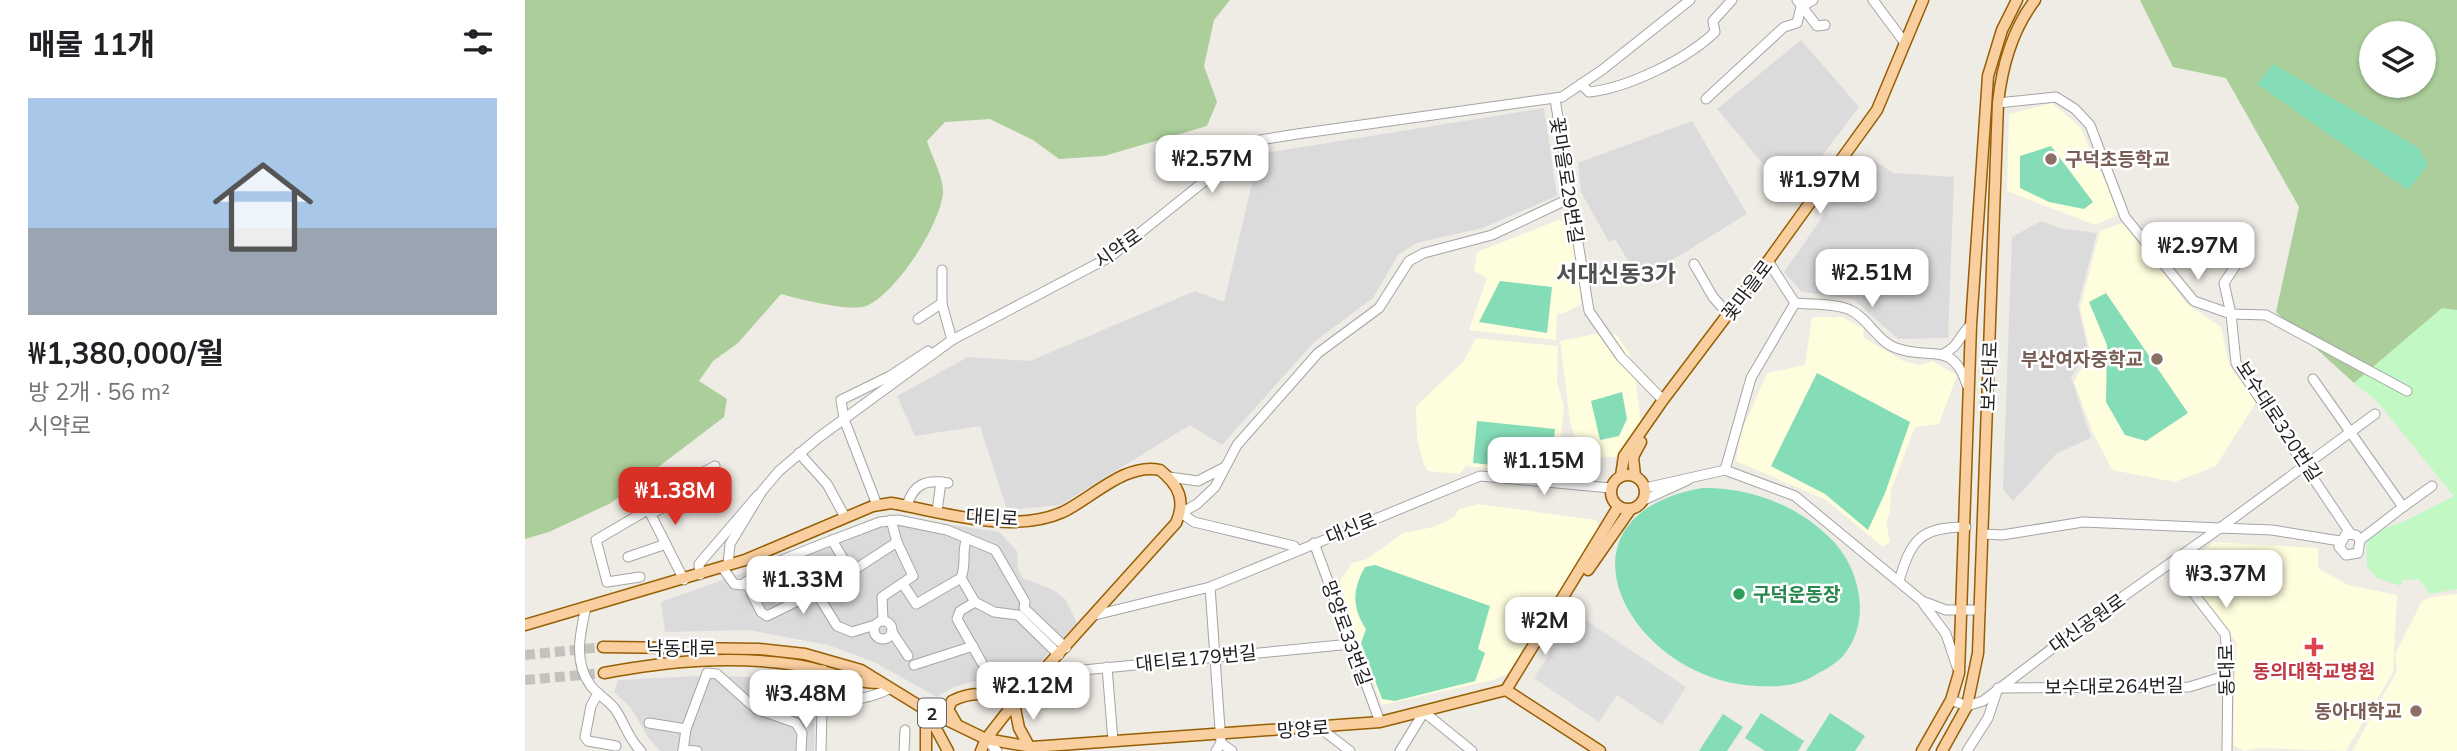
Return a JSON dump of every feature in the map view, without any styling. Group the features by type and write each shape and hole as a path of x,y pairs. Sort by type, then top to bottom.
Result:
{"main road":[{"name":"꽃마을로","path":"1611,488 1621,476 1624,456 1663,400 1769,261 1877,110 1923,0"},
{"name":"보수대로","path":"1921,751 1951,700 1959,673 1971,393 1971,325 1988,76 2002,30 2017,0"},
{"name":"보수대로","path":"1942,751 1967,706 1976,674 1998,103 2001,78 2015,32 2035,0"},
{"name":"꽃마을로","path":"1635,476 1633,457 1645,429"},
{"name":"대티로","path":"530,623 700,575 877,505 907,506 1002,521 1038,519 1061,512 1134,471 1154,469 1169,477"},
{"path":"1599,751 1506,690 1558,608 1614,536 1630,510 1644,500 1645,488 1635,476 1621,476"},
{"path":"981,751 986,739 1014,703 1170,533 1181,513 1180,495 1169,477"},
{"path":"1611,488 1613,501 1618,507 1630,510"},
{"path":"1558,608 1567,587 1618,507"},
{"name":"낙동대로","path":"603,647 781,650 861,670 926,710 986,739"},
{"name":"낙동대로","path":"604,673 701,658 758,659 823,670 861,683 884,686"},
{"name":"망양로","path":"986,739 1029,749 1096,742 1110,746 1219,743 1380,722 1506,690"},
{"path":"958,725 948,709 952,701 959,698 977,693 988,694 1014,703"},
{"path":"1014,703 1019,728 1029,749"},
{"path":"926,710 926,751"},
{"path":"926,710 948,751"}],"street":[{"name":"시약로","path":"700,575 699,564 779,471 799,453 951,338 1110,257 1247,147 1260,140 1555,99 1581,84 1690,0"},
{"path":"1581,84 1591,92 1618,85 1689,54 1715,32 1713,21 1732,0"},
{"path":"1799,3 1813,0"},
{"path":"1873,0 1905,43"},
{"path":"1799,3 1817,26 1825,25"},
{"path":"1706,99 1784,27 1797,23 1799,3"},
{"path":"1708,38 1722,33"},
{"path":"1998,103 2056,97 2075,108 2090,125 2125,217 2194,301 2231,314 2266,315 2407,391"},
{"name":"꽃마을로29번길","path":"1555,99 1588,311 1621,357 1663,400"},
{"path":"1297,550 1294,546 1194,522 1181,513 1196,505 1215,487 1237,445 1318,353 1379,309 1409,261 1424,253 1492,235 1562,202 1570,202"},
{"name":"보수대로320번길","path":"2216,241 2238,262 2224,284 2231,314 2236,363 2308,466 2350,533"},
{"path":"1769,261 1795,303"},
{"path":"1694,264 1713,297 1728,314"},
{"path":"877,505 844,419 841,400 890,376 951,338 942,303 942,270"},
{"path":"918,319 942,303"},
{"path":"1795,303 1850,310 1895,348 1943,354 1961,366 1971,393"},
{"path":"1725,471 1751,378 1795,303"},
{"path":"1943,354 1957,347 1964,331 1971,325"},
{"path":"2313,379 2403,507"},
{"name":"대신공원로","path":"1967,706 1983,701 2308,466 2375,414"},
{"path":"799,453 827,484 845,517"},
{"path":"1169,477 1204,479 1229,463"},
{"path":"640,577 607,582 596,540 715,466"},
{"path":"1645,488 1725,471 1795,496 1922,601 1946,634 1959,673"},
{"name":"대신로","path":"1095,615 1210,587 1480,477 1611,488"},
{"path":"649,509 718,478"},
{"path":"1644,500 1692,478"},
{"path":"907,506 915,488 928,481 944,482 937,511"},
{"path":"2360,540 2432,486"},
{"path":"638,489 684,580"},
{"name":"시약로","path":"725,566 730,544 762,491"},
{"path":"725,566 734,584 746,582 772,564 832,540 891,520 907,520 967,538 995,550 1025,602 1024,608 1062,652"},
{"path":"891,520 897,542 913,576 882,597 879,623 874,631 880,639 889,638 892,632"},
{"path":"1983,534 2001,535 2083,522 2272,530 2340,541 2350,533 2360,540 2361,547 2351,556 2342,552 2340,541"},
{"path":"1899,581 1913,542 1929,532 1966,527"},
{"path":"903,584 916,604 961,578 966,566 963,550 967,538"},
{"path":"832,540 851,572 897,542"},
{"name":"망양로33번길","path":"1314,543 1380,722"},
{"path":"628,557 666,544"},
{"name":"동대로","path":"2171,565 2225,634 2228,675 2227,747"},
{"path":"961,578 975,602 994,612 1018,615 1062,652"},
{"path":"746,582 761,612 767,616 771,617 816,592 837,626 852,632 879,623 891,624 892,632 908,656"},
{"path":"1210,587 1219,743 1233,751"},
{"path":"1922,601 1946,610 1980,610"},
{"path":"975,602 957,614 982,663"},
{"path":"586,607 579,662 583,673 598,693 612,705 641,751"},
{"path":"525,631 530,623"},
{"name":"대티로179번길","path":"1042,674 1350,644"},
{"path":"914,665 973,646"},
{"path":"1107,667 1110,746"},
{"path":"821,751 823,670"},
{"path":"697,751 683,751 687,729 707,673 714,673 756,709 796,723 802,733 801,751"},
{"name":"보수대로264번길","path":"1998,688 2189,687 2228,675"},
{"path":"821,709 834,704 870,699 884,686"},
{"path":"1967,751 1988,718 1998,688"},
{"path":"598,693 591,706 585,737 588,741 615,748 627,732"},
{"path":"1951,700 1967,706"},
{"path":"1400,751 1424,712 1472,751"},
{"path":"649,723 687,729"},
{"path":"1320,728 1350,751"},
{"path":"904,751 905,730"},
{"path":"986,739 997,751"},
{"path":"2227,747 2234,751"}],"shaded area":[{"path":"1801,40 1859,107 1791,197 1717,109"},
{"name":"구덕초등학교","path":"2052,103 2080,127 2120,214 2095,225 2007,191 2009,114"},
{"path":"1544,108 1557,196 1482,228 1416,243 1398,255 1373,298 1314,342 1222,445 1190,425 1060,505 1007,510 980,426 915,436 897,396 968,357 1030,361 1195,291 1224,302 1259,154"},
{"path":"1692,121 1747,214 1640,280 1615,239 1609,242 1581,192 1578,163"},
{"path":"1866,155 1893,173 1954,177 1948,338 1898,339 1853,299 1802,292 1784,272"},
{"path":"1558,220 1573,227 1581,304 1564,313 1557,313 1556,340 1469,330 1487,278 1474,271 1477,252"},
{"path":"2041,221 2063,229 2097,233 2078,305 2088,351 2071,377 2091,438 2057,453 2013,501 2003,489 2012,237"},
{"name":"부산여자중학교","path":"2125,222 2186,303 2221,327 2230,367 2257,401 2216,466 2175,482 2112,470 2093,433 2074,382 2090,351 2080,309 2100,231"},
{"path":"1812,317 1843,317 1864,329 1863,337 1903,361 1920,365 1932,361 1957,375 1939,424 1915,427 1891,490 1890,513 1886,522 1890,542 1883,547 1826,500 1736,461 1741,433 1767,373 1805,365"},
{"path":"1605,332 1617,335 1629,353 1636,381 1641,423 1629,451 1614,457 1589,458 1579,451 1570,422 1560,341"},
{"path":"1476,338 1558,346 1557,382 1564,407 1556,475 1466,466 1460,474 1428,471 1417,439 1416,406 1463,362"},
{"path":"1479,504 1596,520 1601,530 1510,673 1493,680 1382,705 1339,590 1340,581 1352,563 1367,559 1403,533 1434,527 1454,517 1459,509"},
{"path":"900,517 999,532 1017,551 1018,569 1023,578 1053,590 1065,599 1077,623 1014,690 975,681 954,687 937,697 874,662 828,645 749,630 665,632 661,602"},
{"name":"동의대학교병원","path":"2214,542 2318,548 2318,568 2348,585 2397,595 2393,672 2346,751 2258,748 2244,751 2233,745 2236,642 2188,579 2191,560"},
{"name":"동아대학교","path":"2457,594 2457,751 2352,751 2397,671 2395,654 2422,601 2430,597"},
{"path":"1576,614 1686,687 1662,725 1617,695 1599,722 1534,678"},
{"path":"698,676 750,677 808,685 815,693 814,751 660,751 648,737 631,708 614,692 618,680"}],"green space":[{"path":"525,0 1230,0 1214,20 1204,66 1217,102 1207,126 1104,156 1059,159 1033,140 990,119 945,122 927,141 941,180 943,192 940,206 926,239 890,288 878,299 858,307 824,304 781,294 738,343 713,361 699,381 727,399 724,417 611,503 549,532 525,539"},
{"path":"2140,0 2457,0 2457,310 2442,309 2354,383 2276,312 2299,207 2226,78 2173,67"},
{"path":"2273,64 2419,148 2428,165 2408,190 2257,84"},
{"path":"2051,146 2093,202 2084,209 2049,202 2020,188 2020,156"},
{"path":"1500,281 1552,287 1547,333 1479,322"},
{"path":"2106,293 2188,413 2146,441 2125,435 2106,402 2107,345 2089,302"},
{"path":"2442,308 2457,310 2457,589 2430,594 2419,579 2402,580 2401,586 2377,578 2367,567 2366,535 2405,521 2454,496 2376,400 2354,383"},
{"path":"1817,373 1910,422 1885,493 1868,530 1825,494 1771,466"},
{"path":"1622,392 1627,419 1619,436 1600,440 1591,401"},
{"path":"1477,421 1555,429 1551,471 1473,463"},
{"name":"구덕운동장","path":"1702,488 1753,494 1785,506 1815,525 1839,548 1855,577 1860,610 1858,627 1852,642 1835,663 1808,679 1793,684 1745,685 1702,674 1666,652 1638,624 1620,592 1615,559 1626,529 1654,504"},
{"path":"1375,565 1490,606 1478,649 1485,653 1475,681 1395,701 1382,699 1361,643 1366,629 1358,613 1355,598 1365,567"},
{"path":"1761,713 1804,741 1798,751 1765,751 1745,738"},
{"path":"1830,713 1865,736 1855,751 1806,751"},
{"path":"1723,714 1743,727 1727,751 1699,751"}],"tunnel":[{"path":"525,655 603,647"},
{"path":"525,680 604,673"}],"place":[{"name":"구덕초등학교","path":"2051,159"},
{"name":"부산여자중학교","path":"2157,359"},
{"name":"구덕운동장","path":"1739,594"},
{"name":"동의대학교병원","path":"2314,647"},
{"name":"동아대학교","path":"2416,711"}],"district":[{"name":"서대신동3가","path":"1616,273"}]}
